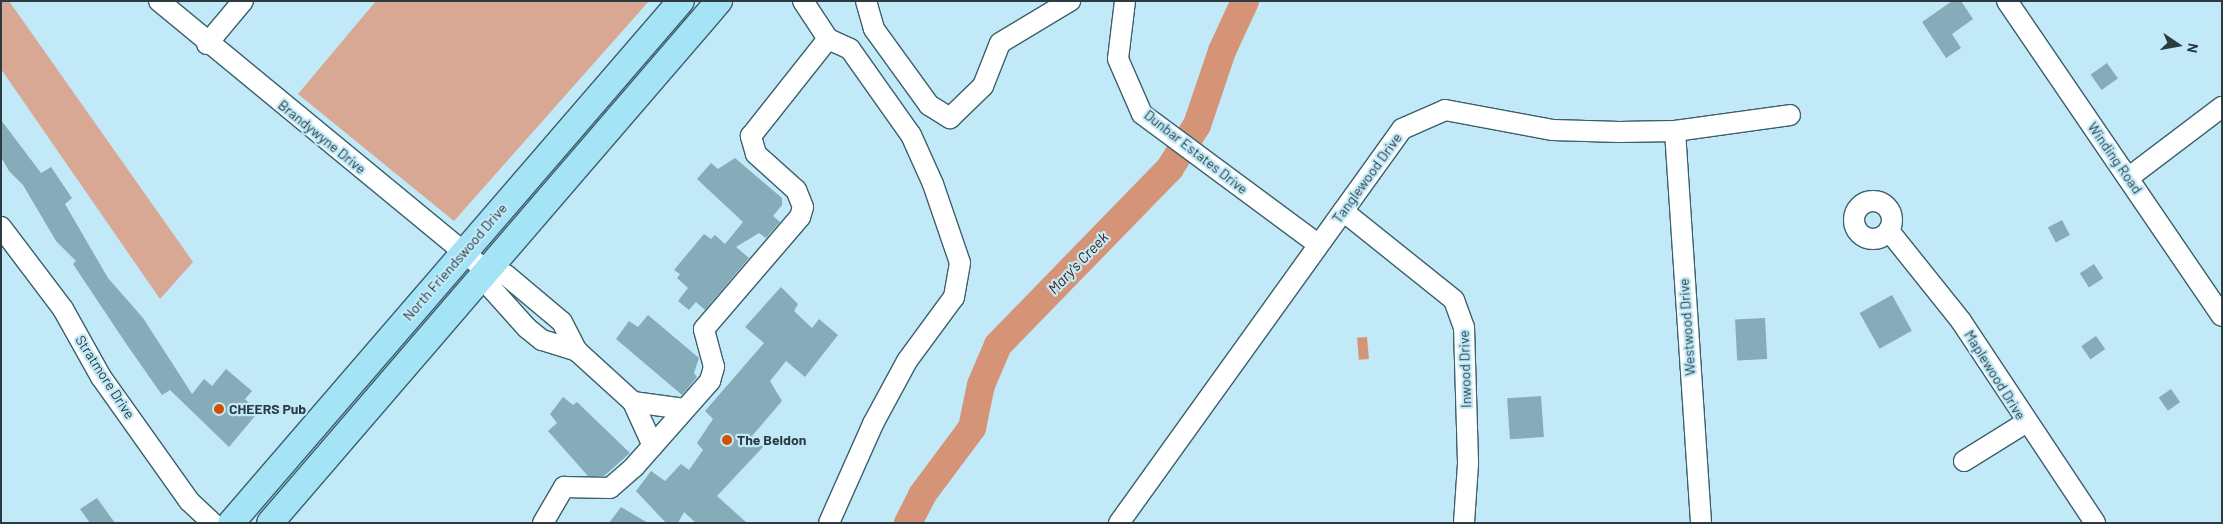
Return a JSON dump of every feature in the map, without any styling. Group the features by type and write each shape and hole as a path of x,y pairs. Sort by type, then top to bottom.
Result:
{"main road":[{"name":"North Friendswood Drive","path":"231,523 681,1"},
{"path":"270,523 719,1"}],"street":[{"name":"Brandywyne Drive","path":"160,1 207,44 487,271"},
{"path":"207,44 243,1"},
{"path":"803,1 828,39 850,49 911,135 933,184 960,263 954,297 907,361 873,424 829,523"},
{"path":"866,1 874,29 929,105 950,118 983,86 1000,43 1070,1"},
{"name":"Dunbar Estates Drive","path":"1125,1 1118,59 1142,114 1318,244"},
{"name":"Winding Road","path":"2012,3 2222,316"},
{"path":"543,523 564,487 610,488 653,446 710,381 714,367 704,329 800,218 802,196 756,154 750,136 828,39"},
{"path":"2128,178 2222,107"},
{"name":"Tanglewood Drive","path":"1118,523 1402,129 1445,110 1553,130 1675,131 1790,115"},
{"name":"Westwood Drive","path":"1675,131 1700,523"},
{"name":"Inwood Drive","path":"1343,211 1454,300 1464,327 1468,464 1464,523"},
{"name":"Stratmore Drive","path":"1,227 62,309 101,377 189,502 213,523"},
{"name":"Maplewood Drive","path":"1889,231 1961,321 2025,423 2095,523"},
{"path":"577,351 542,340 527,328 492,289 487,271 506,275 562,322 577,351 633,402 653,446"},
{"path":"633,402 685,409"},
{"path":"1964,461 2025,423"}],"shaded area":[{"path":"1,1 9,1 193,262 160,299 1,69"},
{"path":"376,1 649,1 454,221 298,94"},
{"path":"1367,337 1369,359 1359,360 1357,338"}],"building":[{"path":"1952,1 1961,1 1973,19 1952,34 1961,48 1946,58 1922,22"},
{"path":"2107,63 2118,79 2102,90 2091,74"},
{"path":"1,120 41,173 51,167 72,198 65,204 108,278 143,318 192,394 204,379 212,386 226,369 252,391 245,399 251,405 248,410 255,416 229,447 170,390 162,395 127,345 73,264 76,261 56,241 23,185 9,171 1,157"},
{"path":"735,158 782,198 782,205 773,216 780,222 766,238 759,233 736,247 749,258 705,310 696,302 689,310 678,301 688,288 677,278 680,274 674,270 704,234 711,239 715,235 725,244 743,222 697,179 711,163 718,169"},
{"path":"2062,220 2070,235 2056,243 2048,228"},
{"path":"2094,264 2103,278 2089,288 2080,273"},
{"name":"The Beldon","path":"781,287 798,304 794,311 812,328 819,319 838,335 805,377 786,361 770,381 782,401 752,436 763,447 717,496 747,523 696,523 684,512 678,523 666,523 636,491 651,471 665,481 681,464 689,470 703,450 697,443 713,419 705,411 764,343 745,327"},
{"path":"1892,295 1912,331 1880,349 1860,313"},
{"path":"648,315 699,358 694,373 697,377 682,395 616,339 629,321 638,327"},
{"path":"1765,318 1767,359 1737,361 1735,320"},
{"path":"2096,336 2105,349 2090,359 2081,346"},
{"path":"2171,389 2180,402 2168,411 2159,398"},
{"path":"1541,396 1544,437 1510,439 1507,398"},
{"path":"563,397 573,405 577,402 630,453 604,476 588,476 548,431 557,423 550,414"},
{"path":"97,498 115,523 90,523 80,509"},
{"path":"621,507 648,523 609,523"}],"waterway":[{"name":"Mary's Creek","path":"908,523 922,495 972,428 981,385 998,345 1170,168 1197,125 1222,51 1245,1"}],"place":[{"name":"CHEERS Pub","path":"219,409"},
{"name":"The Beldon","path":"727,440"}]}
